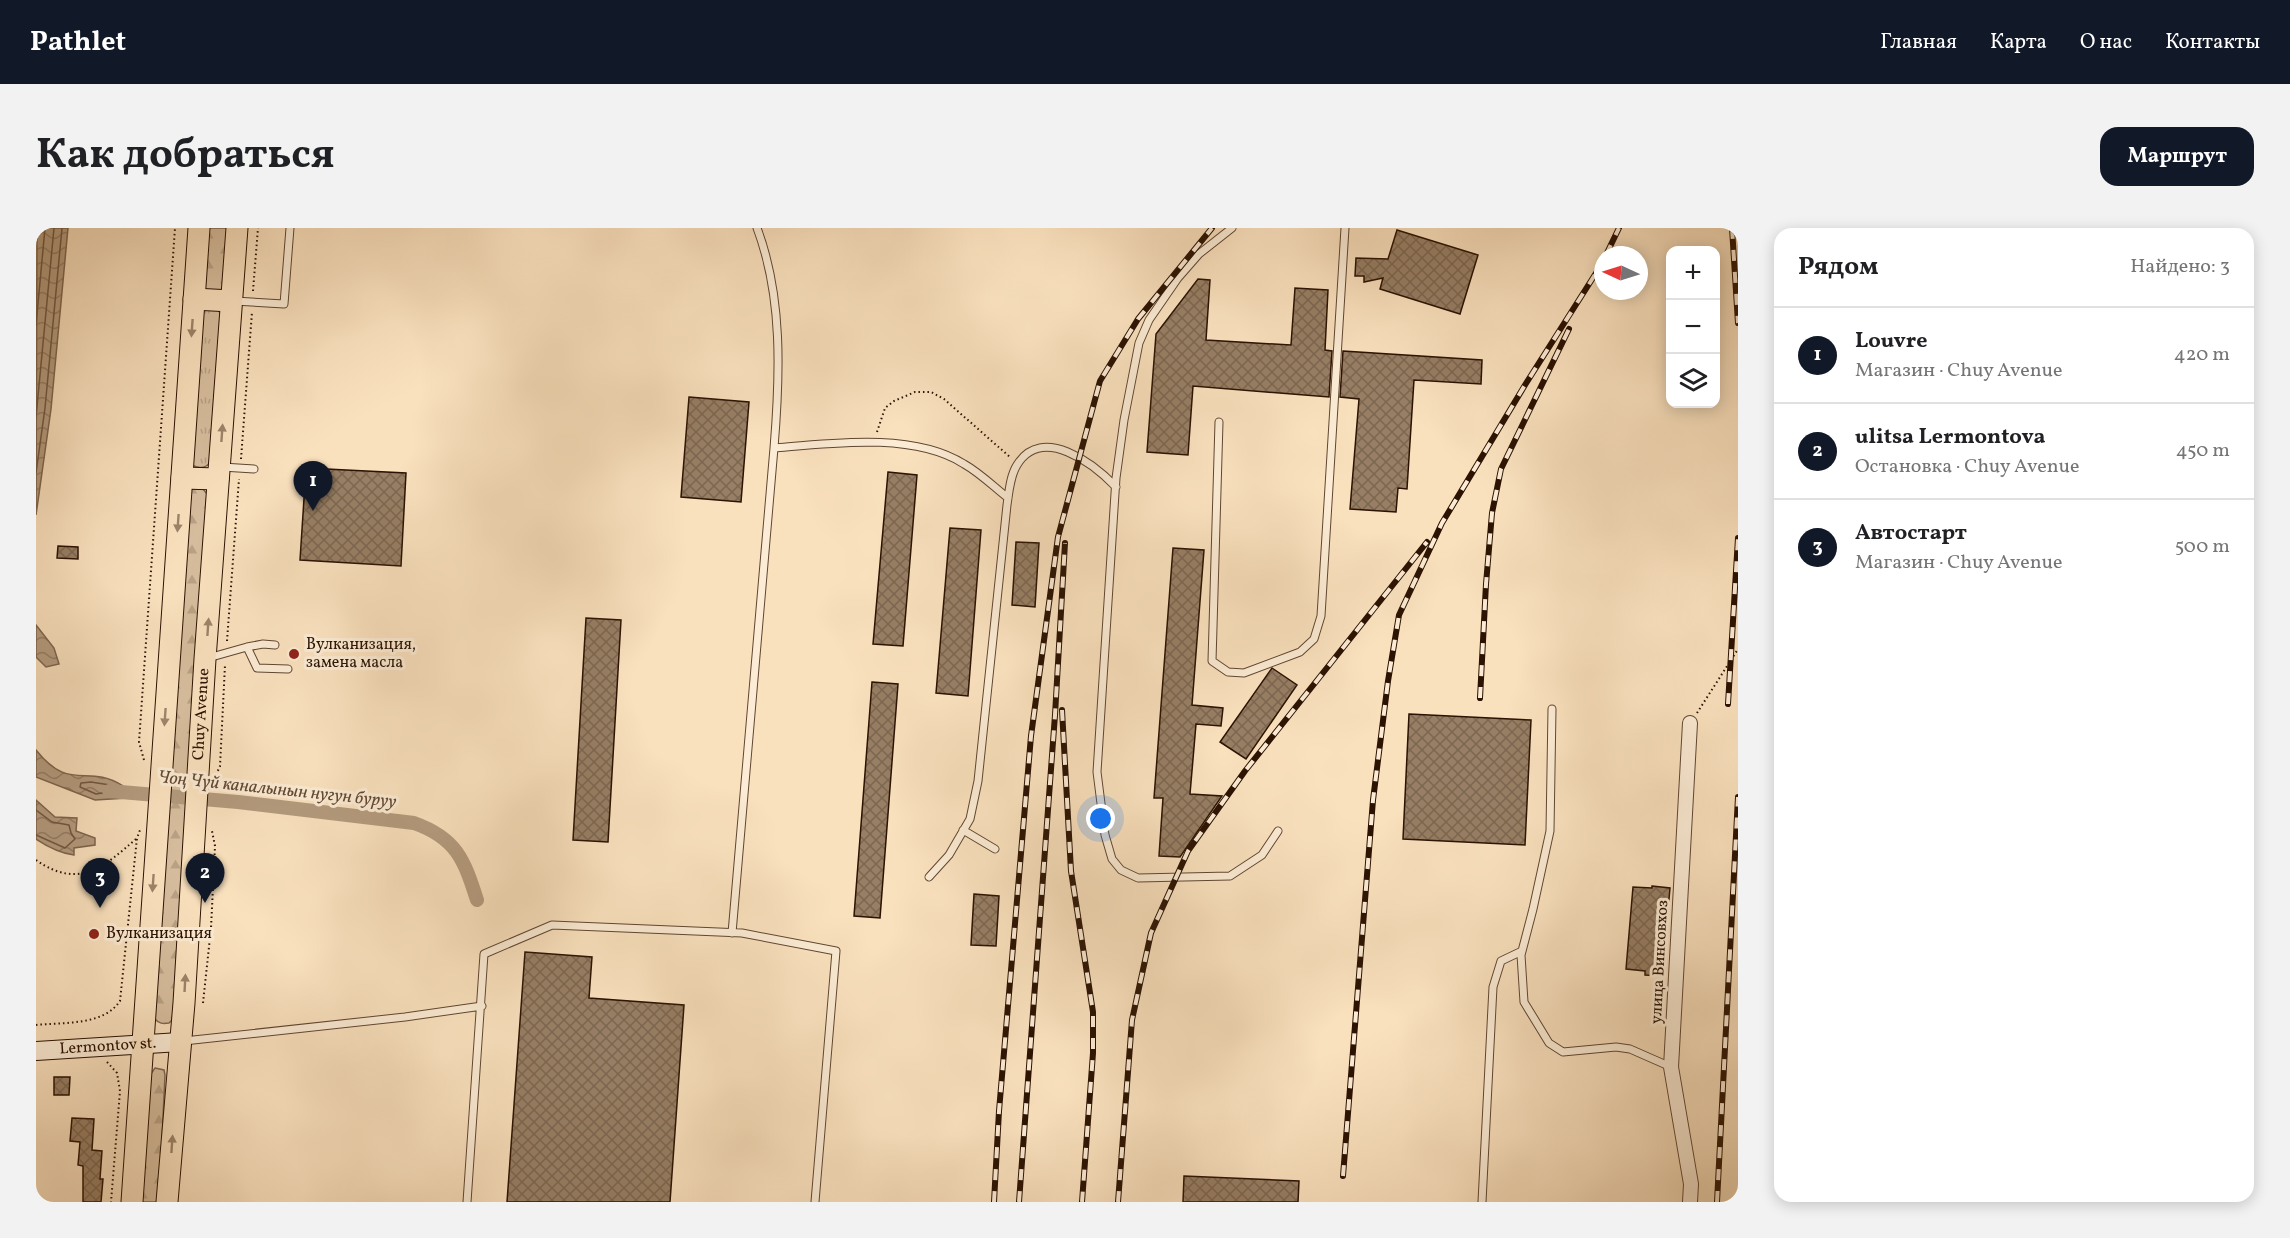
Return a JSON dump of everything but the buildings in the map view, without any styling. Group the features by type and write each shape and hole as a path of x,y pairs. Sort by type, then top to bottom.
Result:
{"main road":[{"path":"132,1202 143,1044 149,826 182,477 199,228"},
{"name":"Chuy Avenue","path":"167,1202 180,1041 202,827 205,659 242,302 237,228"},
{"path":"194,299 242,302"},
{"path":"182,477 226,471"},
{"name":"Lermontov st.","path":"36,1051 180,1041"}],"street":[{"name":"улица Винсовхоз","path":"1690,723 1671,1067 1691,1184 1690,1202"}],"lane":[{"path":"242,302 284,304 290,228"},
{"path":"732,933 778,402 778,337 768,270 757,228"},
{"path":"1232,228 1199,254 1178,278 1149,320 1139,343 1124,420 1116,487 1097,772 1104,835 1112,859 1121,870 1138,878 1230,876 1263,855 1278,831"},
{"path":"1219,422 1212,660 1228,672 1244,673 1300,652 1314,639 1321,616 1345,228"},
{"path":"774,448 890,443 940,452 964,464 1008,498"},
{"path":"929,877 949,855 970,819 978,781 1008,498 1017,464 1030,452 1041,448 1063,449 1100,470 1116,487"},
{"path":"226,471 254,469"},
{"path":"205,659 248,647 263,644 275,645"},
{"path":"248,647 257,668 288,669"},
{"path":"1552,709 1550,831 1522,951 1524,1002 1549,1043 1563,1052 1616,1047 1630,1048 1671,1067"},
{"path":"963,831 995,849"},
{"path":"467,1202 484,954 552,925 732,933 836,951 815,1202"},
{"path":"1482,1202 1493,987 1501,961 1522,951"},
{"path":"180,1041 405,1017 482,1006"}],"path":[{"path":"154,767 139,742 175,228"},
{"path":"204,776 217,773 220,766 226,653 226,471 242,302 258,228"},
{"path":"860,443 874,436 879,429 885,408 894,400 915,392 931,392 944,399 1017,464"},
{"path":"1690,723 1738,649"},
{"path":"36,860 52,871 76,874 98,869 149,826"},
{"path":"202,827 215,846 211,928 202,1003"},
{"path":"36,1025 105,1016 114,1010 120,1001 136,838"},
{"path":"107,1062 117,1073 120,1091 111,1202"}],"green space":[{"path":"207,228 228,228 223,288 218,293 207,292 204,288"},
{"path":"218,310 221,314 210,463 199,467 192,465 203,311"},
{"path":"192,488 203,489 207,494 173,1019 169,1023 163,1023 154,1018 188,492"},
{"path":"155,1068 164,1070 165,1075 159,1202 142,1202 150,1075"}],"water":[{"path":"37,228 68,228 51,409 36,515"},
{"path":"36,625 54,648 59,664 46,667 36,657"},
{"path":"36,750 59,771 79,776 99,777 123,786 127,798 95,800 36,777"},
{"path":"36,800 55,817 77,818 76,831 95,838 95,845 74,848 74,855 54,849 36,839"}],"waterway":[{"name":"Чоң Чүй каналынын нугун буруу","path":"109,791 238,802 414,823 449,843 468,873 477,900"}],"railway":[{"path":"994,1202 999,1111 1031,736 1058,537 1100,381 1138,319 1212,228"},
{"path":"1610,246 1619,228"},
{"path":"1732,228 1738,323"},
{"path":"1343,1176 1373,800 1399,615 1442,523 1594,276"},
{"path":"1480,698 1492,513 1501,469 1569,329"},
{"path":"1728,704 1738,538"},
{"path":"1118,1202 1132,1020 1151,933 1188,851 1245,771 1427,542"},
{"path":"1019,1202 1055,715 1065,543"},
{"path":"1062,710 1071,871 1093,1012 1093,1053 1082,1202"},
{"path":"1717,1202 1738,797"}],"place":[{"name":"Louvre","path":"313,511"},
{"name":"Вулканизация, замена масла","path":"294,654"},
{"name":"ulitsa Lermontova","path":"205,903"},
{"name":"Автостарт","path":"100,908"},
{"name":"Вулканизация","path":"94,934"}]}
